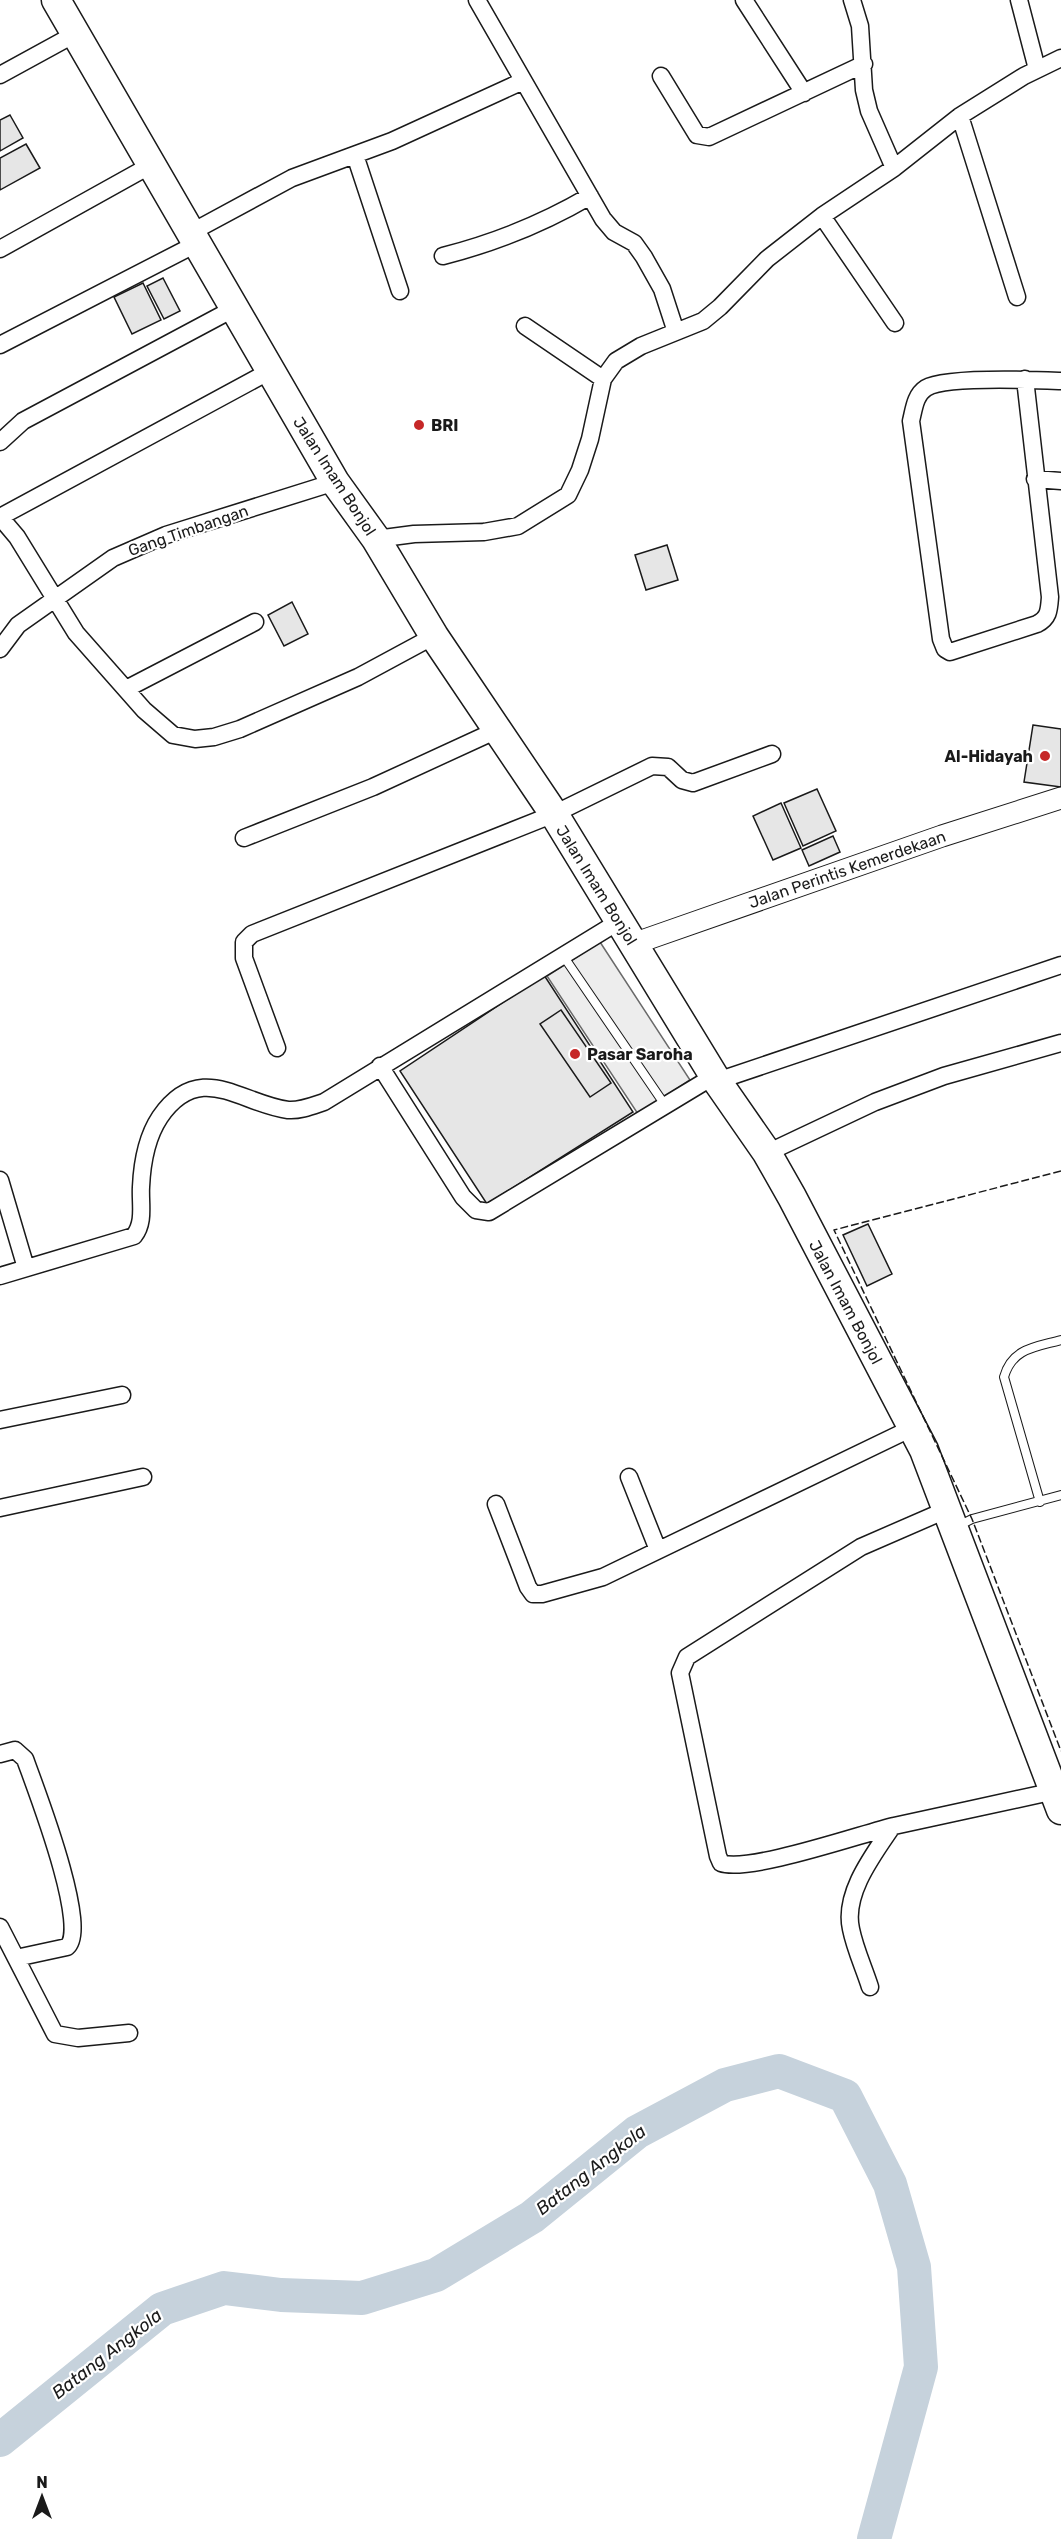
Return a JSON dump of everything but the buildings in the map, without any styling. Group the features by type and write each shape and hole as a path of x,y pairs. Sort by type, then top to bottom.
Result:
{"highway":[{"name":"Jalan Imam Bonjol","path":"56,0 335,482 376,539 434,636 554,814 715,1078 767,1153 924,1450 1059,1796"}],"street":[{"path":"477,0 590,196 614,232 634,243 644,257 662,289 676,332"},
{"path":"744,0 804,93"},
{"path":"852,0 860,26 864,90 869,111 894,168"},
{"path":"1018,0 1037,69"},
{"path":"0,75 75,34"},
{"path":"376,539 414,534 484,532 518,526 568,495 580,470 590,439 603,379 616,361 641,346 703,321 767,259 822,216 894,168 960,117 1037,69 1061,58"},
{"path":"661,76 690,127 697,135 709,137 864,64"},
{"path":"0,345 193,239 292,178 392,141 523,81"},
{"path":"960,117 1017,297"},
{"path":"355,155 400,291"},
{"path":"0,249 151,165"},
{"path":"443,256 502,237 559,214 590,196"},
{"path":"822,216 895,323"},
{"path":"0,442 23,421 233,309"},
{"path":"525,326 603,379"},
{"path":"270,371 0,517 17,537 76,633 160,726 172,735 195,739 214,737 240,729 358,677 434,636"},
{"path":"1025,380 1035,479 1055,595 1045,620 962,651 951,652 945,649 911,421 915,400 927,388 946,383 1025,380 1061,381"},
{"path":"1035,479 1061,481"},
{"name":"Gang Timbangan","path":"0,649 18,625 54,597 113,558 131,549 166,535 335,482"},
{"path":"126,688 255,622"},
{"path":"244,838 345,799 497,730"},
{"path":"277,1048 244,958 246,938 554,814 652,766 668,767 682,780 693,783 772,754"},
{"name":"Jalan Perintis Kemerdekaan","path":"626,933 1061,798"},
{"path":"0,1276 134,1236 141,1218 144,1151 159,1118 177,1100 194,1091 212,1087 236,1092 285,1110 300,1110 324,1102 380,1066 564,957 626,933"},
{"path":"380,1066 463,1197 476,1210 489,1212 665,1105 715,1078 1061,965"},
{"path":"767,1153 875,1102 944,1076 1061,1043"},
{"path":"0,1180 27,1268"},
{"path":"0,1420 122,1395"},
{"path":"496,1504 533,1594 603,1576 912,1428"},
{"path":"0,1508 143,1477"},
{"path":"629,1477 658,1550"},
{"path":"950,1519 851,1553 687,1657 680,1673 722,1863 734,1865 791,1854 891,1827 1059,1796"},
{"path":"0,1754 15,1750 25,1759 60,1860 69,1899 73,1936 67,1947 16,1958"},
{"path":"870,1987 850,1928 850,1911 854,1894 871,1858 891,1827"},
{"path":"0,1927 55,2034 78,2038 129,2033"}],"lane":[{"path":"564,957 665,1105"},
{"path":"1040,1502 1004,1377 1008,1363 1023,1351 1061,1340"},
{"path":"950,1519 972,1519 1061,1496"}],"shaded area":[{"path":"600,942 690,1080 638,1114 547,976"}],"waterway":[{"name":"Batang Angkola","path":"0,2440 162,2309 224,2288 281,2295 362,2298 436,2275 532,2217 637,2132 725,2085 779,2071 845,2096 890,2184 914,2267 921,2367 874,2539"}],"fence":[{"path":"1061,1171 834,1230 972,1519 1061,1751"}],"place":[{"name":"BRI","path":"419,425"},
{"name":"Al-Hidayah","path":"1045,756"},
{"name":"Pasar Saroha","path":"575,1054"}]}
